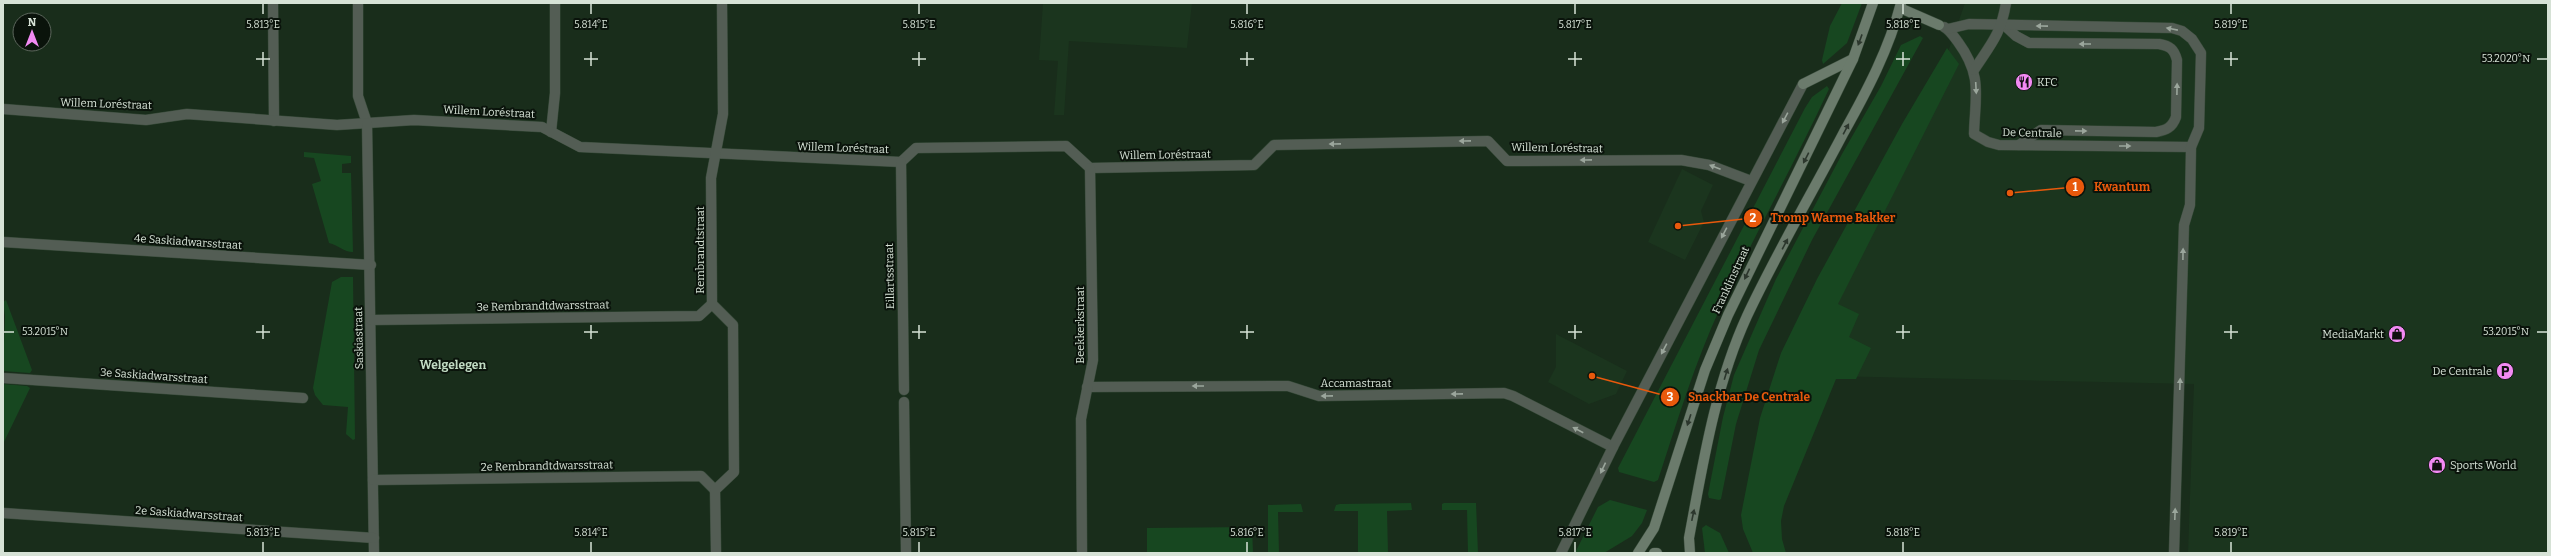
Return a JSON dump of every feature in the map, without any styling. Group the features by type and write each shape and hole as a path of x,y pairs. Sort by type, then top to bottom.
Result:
{"main road":[{"name":"Franklinstraat","path":"1638,553 1654,528 1705,370 1728,315 1853,58 1873,3"},
{"path":"1690,553 1689,538 1711,424 1735,343 1765,282 1861,102 1888,45 1901,6 1944,27"},
{"path":"1803,84 1853,58"}],"street":[{"path":"273,3 274,121"},
{"name":"Saskiastraat","path":"358,3 358,96 367,123 371,265 374,553"},
{"path":"551,132 555,93 555,3"},
{"name":"Rembrandtstraat","path":"715,490 734,472 733,324 712,304 711,178 723,114 722,3"},
{"path":"1974,70 1993,44 2003,24 2006,3"},
{"path":"1944,27 1969,24 2003,24 2172,28 2182,31 2192,39 2201,52 2199,128 2191,147 2190,206 2184,225 2174,553"},
{"path":"2003,24 2016,36 2029,43 2159,44 2168,46 2175,51 2177,60 2176,117 2173,125 2167,130 2156,132 2041,130 2019,145"},
{"name":"De Centrale","path":"1944,27 1966,54 1974,70 1977,90 1974,134 1988,142 2019,145 2191,147"},
{"path":"1561,553 1613,447 1803,84"},
{"name":"Willem Loréstraat","path":"3,109 146,120 187,114 336,125 414,120 542,127 580,147 901,162 916,148 1066,146 1090,168 1254,165 1274,145 1488,141 1507,161 1681,160 1709,165 1752,181"},
{"name":"Eillartsstraat","path":"901,162 904,390"},
{"name":"Beekkerkstraat","path":"1082,553 1081,419 1093,360 1090,168"},
{"name":"4e Saskiadwarsstraat","path":"3,242 371,265"},
{"name":"3e Rembrandtdwarsstraat","path":"371,320 699,316 712,304"},
{"name":"3e Saskiadwarsstraat","path":"3,378 303,398"},
{"name":"Accamastraat","path":"1087,387 1288,386 1319,396 1504,393 1513,396 1613,447"},
{"path":"904,402 906,553"},
{"name":"2e Rembrandtdwarsstraat","path":"373,480 701,476 715,490"},
{"path":"715,490 716,553"},
{"name":"2e Saskiadwarsstraat","path":"3,513 374,538"}],"shaded area":[{"path":"1043,3 1192,3 1187,48 1069,41 1064,115 1054,115 1058,61 1039,60"},
{"path":"1842,3 1862,3 1847,43 1823,64 1822,60 1830,26"},
{"path":"1965,3 2548,3 2548,553 2188,553 2194,384 1827,376 1832,298 1926,115"},
{"path":"1920,36 1923,38 1812,240 1759,350 1736,424 1721,499 1709,498 1708,494 1723,417 1734,375 1776,279 1842,154 1881,86 1901,45"},
{"path":"1947,48 1959,64 1838,304 1859,314 1849,337 1871,348 1856,379 1836,379 1784,506 1781,521 1782,539 1786,553 1753,553 1743,529 1741,515 1760,418 1781,353 1817,279 1902,124"},
{"path":"1827,86 1829,89 1816,116 1721,306 1687,392 1658,480 1654,482 1619,472 1618,468 1805,108 1812,97"},
{"path":"304,152 351,156 351,163 342,164 342,173 351,173 353,252 329,243 312,184 321,181 314,158 304,157"},
{"path":"1682,169 1713,185 1701,211 1704,222 1685,260 1648,242"},
{"path":"341,277 353,277 355,439 353,440 346,434 348,407 323,405 315,395 313,388 332,282"},
{"path":"6,300 32,370 30,373 3,371 5,316 3,302"},
{"path":"1556,334 1627,371 1616,394 1589,404 1548,382 1556,367"},
{"path":"3,384 27,386 30,388 3,444"},
{"path":"1610,500 1647,510 1642,523 1632,536 1604,553 1575,553 1598,507"},
{"path":"1411,503 1412,510 1387,511 1388,553 1358,553 1358,511 1334,511 1336,505 1340,504"},
{"path":"1476,503 1478,553 1468,553 1467,510 1442,510 1442,504"},
{"path":"1301,504 1303,512 1278,512 1279,553 1268,553 1268,505"},
{"path":"1706,525 1720,533 1729,553 1705,553 1702,528"},
{"path":"1252,527 1253,553 1147,553 1147,528"}],"place":[{"name":"KFC","path":"2024,82"},
{"name":"Kwantum","path":"2010,193"},
{"name":"Tromp Warme Bakker","path":"1678,226"},
{"name":"MediaMarkt","path":"2397,334"},
{"name":"De Centrale","path":"2505,371"},
{"name":"Snackbar De Centrale","path":"1592,376"},
{"name":"Sports World","path":"2437,465"}],"district":[{"name":"Welgelegen","path":"453,365"}]}
